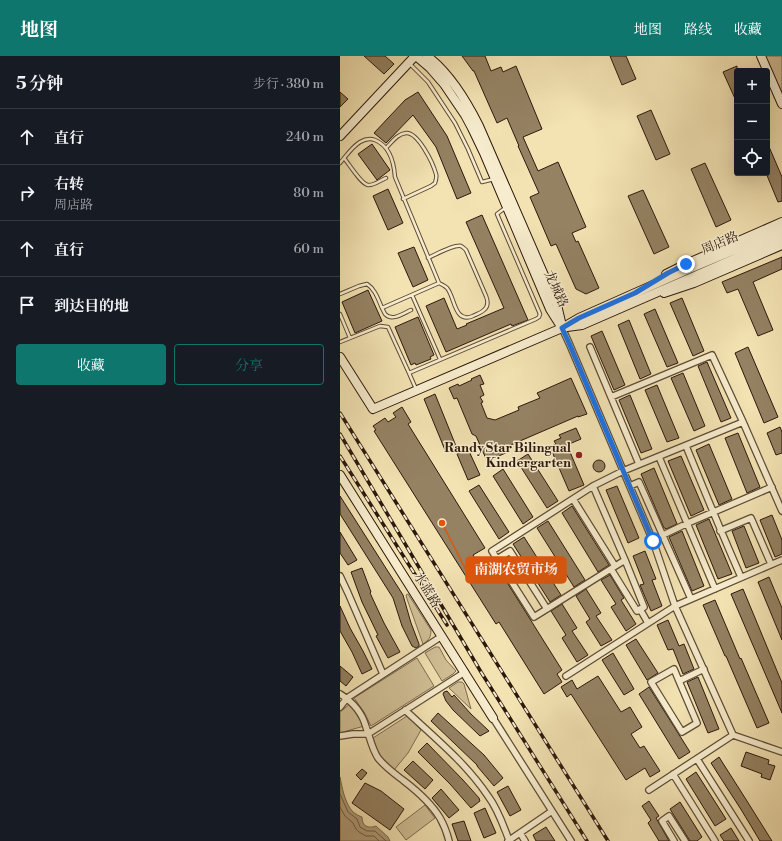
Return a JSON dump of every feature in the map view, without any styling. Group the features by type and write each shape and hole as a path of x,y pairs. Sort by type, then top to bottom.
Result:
{"street":[{"path":"340,136 415,56"},
{"name":"龙城路","path":"415,56 430,68 465,115 479,142 550,309 562,328"},
{"name":"龙城路","path":"427,56 436,63 454,85 465,100 479,126 557,305 562,328"},
{"path":"762,56 782,104"},
{"path":"637,297 668,273 782,222"},
{"name":"周店路","path":"340,357 373,409 637,297 782,230"},
{"name":"周店路","path":"690,273 782,238"},
{"path":"637,297 674,290 694,283 782,245"},
{"path":"562,328 653,541 675,606 733,735 782,752"},
{"path":"590,347 639,464"},
{"path":"611,397 712,355 744,422 782,510"},
{"path":"625,560 534,617 492,550 593,486 639,464 744,422"},
{"path":"686,446 720,531 741,578"},
{"path":"659,456 715,588"},
{"name":"水蓝路","path":"340,475 493,718"},
{"path":"630,486 639,482 691,599"},
{"path":"573,499 637,611 644,607 593,486"},
{"path":"653,541 688,523 772,487"},
{"path":"720,531 751,518 771,564"},
{"path":"497,559 510,551 547,609"},
{"path":"566,676 675,606 782,560"},
{"path":"340,576 384,674"},
{"path":"640,609 648,623"},
{"path":"340,707 347,698 442,636"},
{"path":"674,669 679,681 697,723 682,732 651,682 674,669"},
{"path":"679,681 704,669"},
{"path":"340,736 368,734 465,672"},
{"path":"340,694 347,698 361,714 373,749 378,758 386,767 417,791 430,805 440,818 449,841"},
{"path":"405,710 449,751 478,782 489,797 509,840 552,811"},
{"path":"493,718 571,841"},
{"path":"649,790 733,735"},
{"path":"697,759 749,841"},
{"path":"673,774 715,841"},
{"path":"674,841 662,821 669,816 685,841"},
{"path":"520,833 525,841"}],"lane":[{"path":"409,62 428,82 455,123 482,182 495,179"},
{"path":"386,148 396,136 408,133 413,135 426,152 436,175 435,183 431,186 403,199"},
{"path":"340,163 361,141 372,139 380,142 386,148 390,156 394,167 395,177 403,199 428,258 439,283 447,288 458,312 461,315 471,317 487,308 488,302 486,296 466,250 458,246 452,247 428,258"},
{"path":"344,158 363,183 372,185 386,178"},
{"path":"409,373 539,317 540,314 497,214 507,206"},
{"path":"382,308 439,283"},
{"path":"340,294 367,284 375,292 386,315 395,317 411,310"},
{"path":"412,295 440,359"},
{"path":"340,314 350,338"},
{"path":"340,342 380,326 388,327 417,390"}],"shaded area":[{"path":"765,56 782,56 782,94"},
{"path":"408,594 431,630 431,635 423,644 407,599 406,595"},
{"path":"435,647 439,647 446,660 456,671 442,681 425,653"},
{"path":"417,658 434,686 371,726 364,712 354,698"},
{"path":"458,682 462,682 464,684 471,709 449,688"},
{"path":"350,704 364,726 340,733 340,712"},
{"path":"407,716 421,730 408,753 394,770 380,756 373,738"},
{"path":"425,805 435,818 406,840 396,827"}],"water":[{"path":"340,777 344,795 350,809 362,817 364,825 368,827 376,826 388,837 390,841 340,841"}],"building":[{"path":"364,56 385,56 394,64 384,74"},
{"path":"462,56 485,56 491,71 501,67 503,72 516,66 542,129 523,137 538,171 558,162 586,227 572,233 576,242 578,241 599,288 586,294 576,289 556,244 551,246 530,197 539,193 507,118 497,123 474,71"},
{"path":"610,56 626,56 636,79 622,85"},
{"path":"737,66 737,68 734,68 734,96 723,72"},
{"path":"340,92 348,99 340,107"},
{"path":"418,92 447,136 471,193 457,199 436,147 413,115 386,143 374,133 405,100"},
{"path":"651,110 670,154 656,160 637,116"},
{"path":"372,144 390,170 377,180 358,154"},
{"path":"770,149 782,177 782,201 778,202 767,176 770,176"},
{"path":"705,163 731,220 716,227 691,169"},
{"path":"388,189 403,223 388,230 373,196"},
{"path":"643,190 669,247 654,254 628,196"},
{"path":"482,215 528,320 512,326 511,324 446,352 426,306 444,298 457,329 504,308 466,222"},
{"path":"414,247 428,280 413,287 398,253"},
{"path":"782,257 782,269 753,282 773,330 758,336 738,289 727,293 722,282"},
{"path":"368,290 382,321 355,333 342,302"},
{"path":"682,298 704,351 693,356 670,303"},
{"path":"655,309 678,363 667,367 644,314"},
{"path":"418,317 434,355 430,357 431,359 416,365 415,363 411,365 395,327"},
{"path":"629,320 651,374 640,379 618,325"},
{"path":"602,331 625,385 614,390 591,336"},
{"path":"748,347 778,417 764,423 735,353"},
{"path":"707,362 731,418 721,422 698,366"},
{"path":"683,373 705,426 694,431 671,378"},
{"path":"480,375 484,384 480,385 484,395 480,397 483,402 481,403 487,418 495,420 519,410 518,407 540,398 537,393 571,378 587,414 578,416 506,447 508,452 487,461 476,436 472,434 457,398 454,399 449,388 458,384 459,386"},
{"path":"657,385 679,438 667,442 645,390"},
{"path":"435,394 456,446 445,450 424,399"},
{"path":"630,395 652,449 641,453 619,400"},
{"path":"402,407 411,422 408,424 485,548 473,555 479,565 491,557 562,670 557,674 562,682 544,694 499,622 496,624 374,431 376,430 373,426 385,418 388,422 396,417 393,413"},
{"path":"780,427 782,432 782,453 776,455 767,433"},
{"path":"576,428 581,439 567,445 584,485 569,491 550,447 556,444 554,441 561,438 559,435"},
{"path":"738,433 760,487 747,493 725,438"},
{"path":"709,444 732,499 719,505 696,450"},
{"path":"468,449 480,475 468,480 457,454"},
{"path":"528,454 558,501 547,508 517,461"},
{"path":"681,456 704,510 691,516 668,461"},
{"path":"597,460 601,460 605,466 601,472 597,472 593,468 593,464"},
{"path":"654,468 677,524 666,529 664,528 641,474"},
{"path":"503,469 533,517 523,524 493,476"},
{"path":"479,485 509,532 499,539 469,491"},
{"path":"617,486 639,538 628,543 606,490"},
{"path":"340,496 403,595 419,644 416,648 412,646 402,626 393,598 340,514"},
{"path":"572,506 609,565 598,572 562,513"},
{"path":"772,515 782,540 782,554 775,557 760,520"},
{"path":"709,519 732,574 718,579 696,525"},
{"path":"548,521 585,580 574,587 537,528"},
{"path":"744,526 759,563 746,568 732,531"},
{"path":"682,531 704,586 692,591 669,537"},
{"path":"340,532 357,560 348,565 340,553"},
{"path":"524,537 561,595 550,602 513,544"},
{"path":"645,551 656,579 652,580 662,606 651,611 640,585 644,584 633,556"},
{"path":"362,568 371,592 370,593 400,652 388,658 376,636 378,635 362,602 351,572"},
{"path":"610,575 624,598 621,600 636,624 626,631 611,607 616,604 601,580"},
{"path":"769,577 782,608 782,640 758,582"},
{"path":"586,589 601,613 596,616 612,640 601,646 586,622 590,619 576,596"},
{"path":"743,589 782,683 782,713 731,594"},
{"path":"715,600 769,723 757,728 703,605"},
{"path":"562,604 577,628 572,631 588,655 577,662 562,638 566,635 551,611"},
{"path":"340,606 372,669 362,674 340,631"},
{"path":"668,620 679,646 684,644 694,669 683,674 673,649 668,650 657,625"},
{"path":"636,639 658,673 647,680 626,645"},
{"path":"613,653 634,689 624,695 602,660"},
{"path":"340,666 353,677 346,686 340,681"},
{"path":"598,676 621,712 630,707 642,727 631,734 640,748 644,746 660,771 650,777 645,768 626,780 571,694 567,697 561,687 572,680 577,689"},
{"path":"698,677 719,729 708,733 687,682"},
{"path":"649,687 690,752 679,759 639,694"},
{"path":"447,691 452,697 454,695 489,731 480,736 453,710 446,701 443,694"},
{"path":"438,713 484,755 503,778 494,786 477,765 431,721"},
{"path":"427,743 463,780 480,801 471,808 450,784 418,752"},
{"path":"746,752 769,760 768,764 775,766 770,780 761,777 762,774 741,766"},
{"path":"719,757 772,841 760,841 711,763"},
{"path":"413,761 433,780 425,789 404,770"},
{"path":"362,769 367,773 361,780 356,775"},
{"path":"696,772 726,819 715,826 686,779"},
{"path":"365,783 381,791 404,809 390,830 352,803"},
{"path":"508,786 521,810 510,816 497,792"},
{"path":"441,789 459,810 449,818 432,798"},
{"path":"649,801 659,816 656,818 669,841 659,841 648,823 651,820 642,806"},
{"path":"680,802 702,837 697,841 690,841 670,809"},
{"path":"485,808 496,833 484,838 474,813"},
{"path":"464,821 471,841 458,841 452,824"},
{"path":"546,827 555,841 536,841 533,835"},
{"path":"731,828 739,841 724,841 720,835"}],"railway":[{"path":"340,413 608,841"},
{"path":"340,434 481,672 587,841"},
{"path":"340,456 447,625"}],"place":[{"name":"Randy Star Bilingual Kindergarten","path":"579,455"},
{"name":"南湖农贸市场","path":"442,523"}],"route":[{"path":"653,541 562,328 579,318 635,293 686,264"}]}
